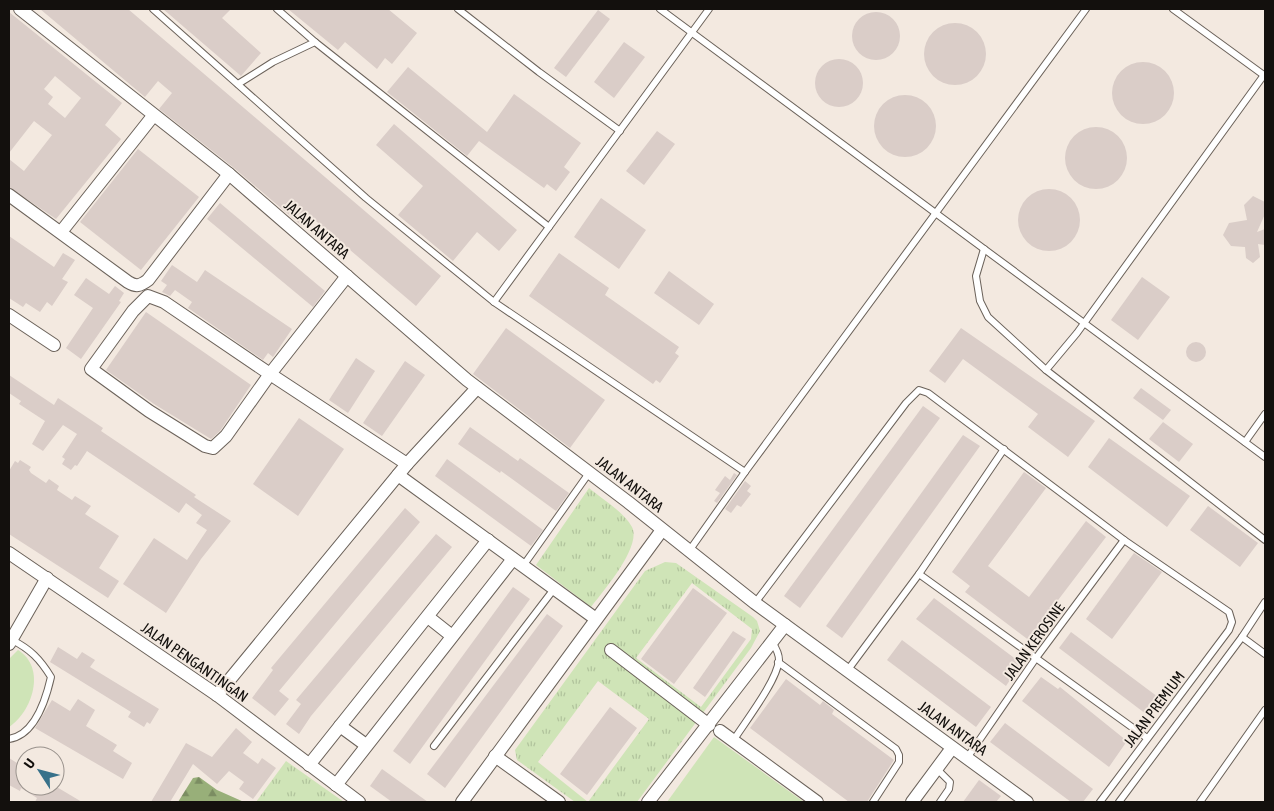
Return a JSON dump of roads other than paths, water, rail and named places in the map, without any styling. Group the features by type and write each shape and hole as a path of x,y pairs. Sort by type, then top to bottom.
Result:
{"street":[{"name":"JALAN ANTARA","path":"20,9 153,116 229,174 477,388 590,473 755,603 1027,802"},
{"path":"61,232 153,116"},
{"path":"9,195 134,286 141,285 148,280 229,174"},
{"path":"347,276 270,374 226,436 213,448 206,446 149,411 92,369 133,311 148,296 164,302 270,374 407,464"},
{"path":"9,315 54,345"},
{"path":"217,695 407,464 477,388"},
{"path":"398,475 596,619"},
{"path":"462,802 662,530"},
{"path":"309,764 488,540"},
{"name":"JALAN PENGANTINGAN","path":"9,553 217,695 359,802"},
{"path":"336,785 452,636 518,562"},
{"path":"10,642 46,578"},
{"path":"428,617 452,636"},
{"path":"648,802 714,728 785,625"},
{"path":"611,650 732,742 817,802"},
{"path":"340,726 366,746"},
{"path":"912,802 952,748"},
{"path":"495,756 559,802"}],"lane":[{"path":"153,9 366,198 494,302 745,472"},
{"path":"277,9 315,42 549,227"},
{"path":"458,9 539,72 620,131"},
{"path":"660,9 1265,457"},
{"path":"494,302 709,9"},
{"path":"689,552 745,472 937,214 1086,9"},
{"path":"1046,370 1265,75 1173,9"},
{"path":"238,84 273,62 315,42"},
{"path":"984,249 976,276 980,301 988,318 1046,370 1265,540"},
{"path":"755,603 906,403 919,390 928,393 1124,540"},
{"path":"1245,442 1265,414"},
{"path":"847,671 919,574 1004,449"},
{"path":"518,562 590,473"},
{"name":"JALAN PREMIUM","path":"1100,802 1229,630 1232,622 1229,612 1124,540"},
{"name":"JALAN KEROSINE","path":"967,758 1036,658 1124,540"},
{"path":"919,574 1147,738"},
{"path":"434,746 554,589"},
{"path":"1119,802 1242,637 1265,602"},
{"path":"1242,637 1265,654"},
{"path":"9,739 16,738 31,726 40,709 51,677 41,660 28,648 10,642"},
{"path":"732,742 774,676 778,662 777,649 772,642"},
{"path":"778,662 896,749 899,755 899,762 873,802"},
{"path":"1200,802 1265,710"},
{"path":"937,769 950,782 949,789 940,802"}]}
